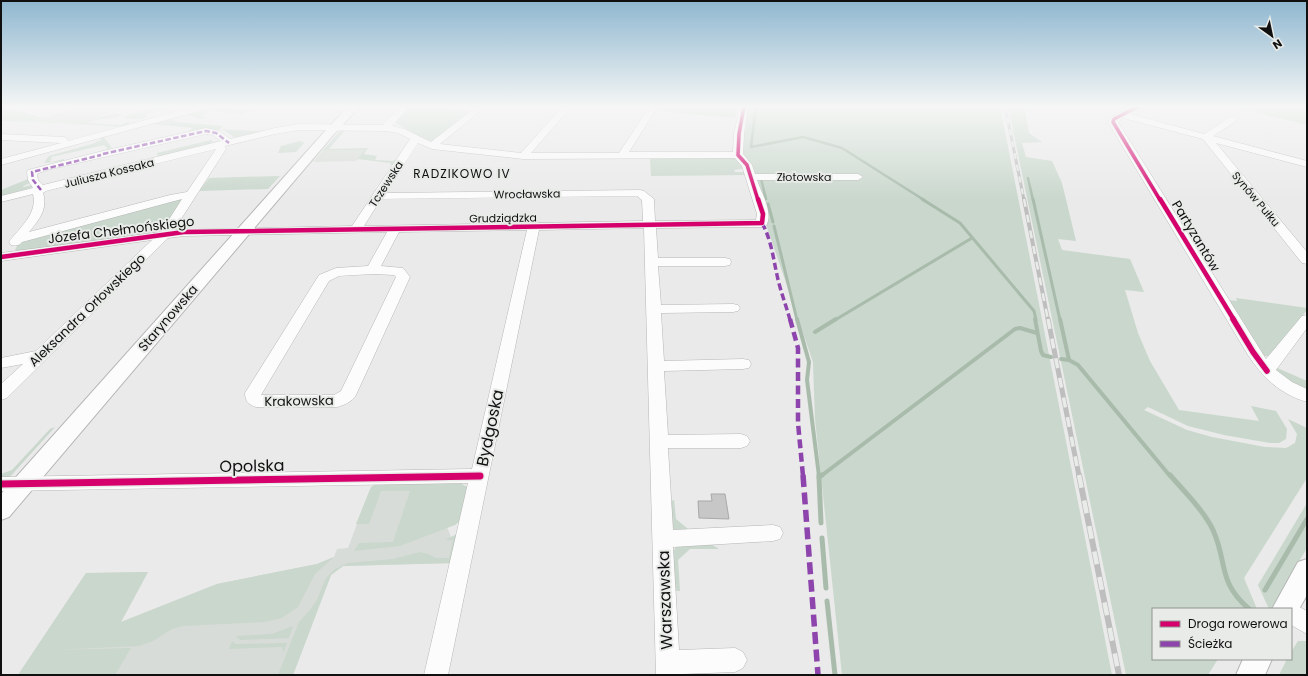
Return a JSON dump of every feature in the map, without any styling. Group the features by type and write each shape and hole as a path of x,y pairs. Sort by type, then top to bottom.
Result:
{"street":[{"path":"12,138 71,142"},
{"path":"1,162 88,138"},
{"path":"3,259 39,211 41,203 39,189 31,174 35,171 176,138"},
{"path":"220,138 225,144"},
{"name":"Juliusza Kossaka","path":"1,199 252,138"},
{"name":"Starynowska","path":"1,510 325,138"},
{"name":"Juliusza Kossaka","path":"413,138 432,146 523,156 738,154"},
{"path":"432,146 442,138"},
{"path":"523,156 540,138"},
{"path":"622,156 634,138"},
{"path":"739,138 738,154 747,165 751,177"},
{"name":"Partyzantów","path":"1122,138 1253,352 1267,372"},
{"name":"Synów Pułku","path":"1206,138 1307,260"},
{"path":"1208,138 1305,162"},
{"name":"Tczewska","path":"356,229 410,145 416,139"},
{"name":"Aleksandra Orłowskiego","path":"1,394 165,234 225,144"},
{"name":"Grudziądzka","path":"244,231 762,223 764,214 751,177"},
{"name":"Złotowska","path":"751,177 858,178"},
{"name":"Wrocławska","path":"378,196 640,193 648,199 649,225"},
{"path":"17,239 174,197 190,195"},
{"name":"Warszawska","path":"649,225 654,309 667,668 735,660"},
{"name":"Bydgoska","path":"436,675 534,227"},
{"path":"373,270 395,229"},
{"name":"Józefa Chełmońskiego","path":"3,259 165,234 184,232 244,231"},
{"path":"651,262 725,262"},
{"name":"Krakowska","path":"373,270 398,271 403,277 348,395 337,401 256,401 253,398 253,393 324,278 336,272 373,270"},
{"path":"654,309 733,308"},
{"path":"1307,319 1270,364 1267,372 1286,386 1307,396"},
{"path":"1,363 41,355"},
{"path":"655,366 743,364"},
{"path":"659,442 741,441"},
{"name":"Opolska","path":"1,484 480,476"},
{"name":"Warszawska","path":"663,539 773,533"},
{"path":"1287,608 1307,570"},
{"path":"1292,615 1307,624"},
{"path":"1250,675 1258,660"}],"shaded area":[{"path":"102,138 104,138 112,148 98,153 97,152 108,149 104,145 51,157 52,159 50,160 51,162 64,159 64,161 44,163 49,156 101,140"},
{"path":"334,138 339,138 329,149 368,148 364,154 377,156 375,160 394,160 397,162 390,165 391,163 357,159 365,150 323,150"},
{"path":"421,138 439,138 437,139 429,142"},
{"path":"742,138 1006,138 1112,675 842,675 815,419 813,362 767,227 766,217 741,146"},
{"path":"1015,138 1036,138 1042,142 1022,143 1026,157 1052,161 1062,183 1076,241 1058,239 1062,250 1130,259 1144,292 1125,290 1138,333 1150,361 1179,410 1259,421 1251,406 1276,411 1287,429 1286,439 1279,443 1270,443 1224,435 1188,426 1148,407 1144,410 1187,430 1212,437 1265,447 1286,448 1295,443 1297,434 1288,419 1307,428 1307,478 1244,578 1257,608 1152,608 1152,660 1217,660 1208,675 1126,675"},
{"path":"211,140 213,142 221,142 151,158 158,156 157,153"},
{"path":"300,141 304,143 296,152 278,153 281,146"},
{"path":"323,150 365,150 356,161 313,162"},
{"path":"734,157 746,168 734,170 735,172 743,172 748,175 651,176 650,158"},
{"path":"280,176 268,189 199,191 209,178"},
{"path":"28,179 30,183 23,186 31,185 34,187 1,196 1,190"},
{"path":"183,198 164,228 154,233 22,251 15,250 19,243"},
{"path":"1236,298 1307,308 1307,310 1270,356 1264,356 1228,300 1237,301"},
{"path":"1275,367 1307,381 1307,393 1276,375"},
{"path":"55,427 7,480 1,480 1,474 12,470 50,429"},
{"path":"381,481 460,483 467,487 463,518 455,525 400,546 354,551 359,543 393,542 410,491 381,491 369,524 356,524 371,487"},
{"path":"454,482 447,527 451,537 458,543 454,563 343,566 331,575 293,675 18,675 86,573 148,572 121,622 217,584 317,564 334,557 337,549 348,548 370,489"},
{"path":"674,500 676,519 688,529 717,528 677,531 673,528 671,501"},
{"path":"1307,503 1307,548 1272,608 1269,608 1258,585"},
{"path":"457,534 453,563 343,566 331,575 293,675 278,675 299,622 317,600 326,578 335,569 348,563 393,559 420,552 436,558 449,558 453,540 445,540"},
{"path":"711,544 719,549 690,549 678,560 680,591 671,591 672,553 677,546"},
{"path":"334,557 315,574 298,607 282,618 264,622 183,626 172,629 153,641 139,646 51,650 131,648 115,675 18,675 86,573 148,572 121,622 217,584 317,564"},
{"path":"293,626 289,638 240,640 236,636 272,634"},
{"path":"232,641 236,644 287,643 284,651 282,651 283,647 229,649"},
{"path":"1298,641 1307,641 1307,675 1279,675 1286,660 1292,660 1292,650"}],"building":[{"path":"711,494 725,494 729,519 699,518 698,501 712,501"}],"waterway":[{"path":"752,138 751,147 800,138"},
{"path":"805,138 842,148 924,200"},
{"path":"1028,178 1033,200"},
{"path":"761,179 766,199"},
{"path":"922,199 960,223 1034,311 1036,320"},
{"path":"1033,199 1060,320"},
{"path":"768,204 773,222"},
{"path":"774,226 797,320"},
{"path":"835,320 972,238"},
{"path":"797,319 809,362 807,380 819,476"},
{"path":"815,332 836,319"},
{"path":"1035,319 1041,351 1043,355 1051,357"},
{"path":"1060,319 1069,360"},
{"path":"821,476 1015,329 1020,328 1037,333"},
{"path":"1061,359 1069,360"},
{"path":"1069,360 1078,365 1170,476"},
{"path":"1170,475 1205,516 1218,542 1225,571 1232,589 1248,608"},
{"path":"819,477 821,523"},
{"path":"1265,590 1307,519"},
{"path":"822,538 826,588"},
{"path":"827,601 835,675"}],"railway":[{"path":"1011,138 1024,200"},
{"path":"1024,199 1048,320"},
{"path":"1048,319 1079,476"},
{"path":"1079,475 1119,675"}],"marked path":[{"path":"103,154 177,138"},
{"path":"222,138 229,143"},
{"path":"41,190 33,180 32,172 101,155"},
{"path":"762,223 766,230 773,253 777,275 798,348 798,423 808,526 818,675"}],"cycle path":[{"path":"1,257 184,232 762,223 763,214 747,165 738,155 739,138"},
{"path":"1122,138 1253,352 1267,371"},
{"path":"1,484 480,476"}],"district":[{"name":"RADZIKOWO IV","path":"462,173"}]}
